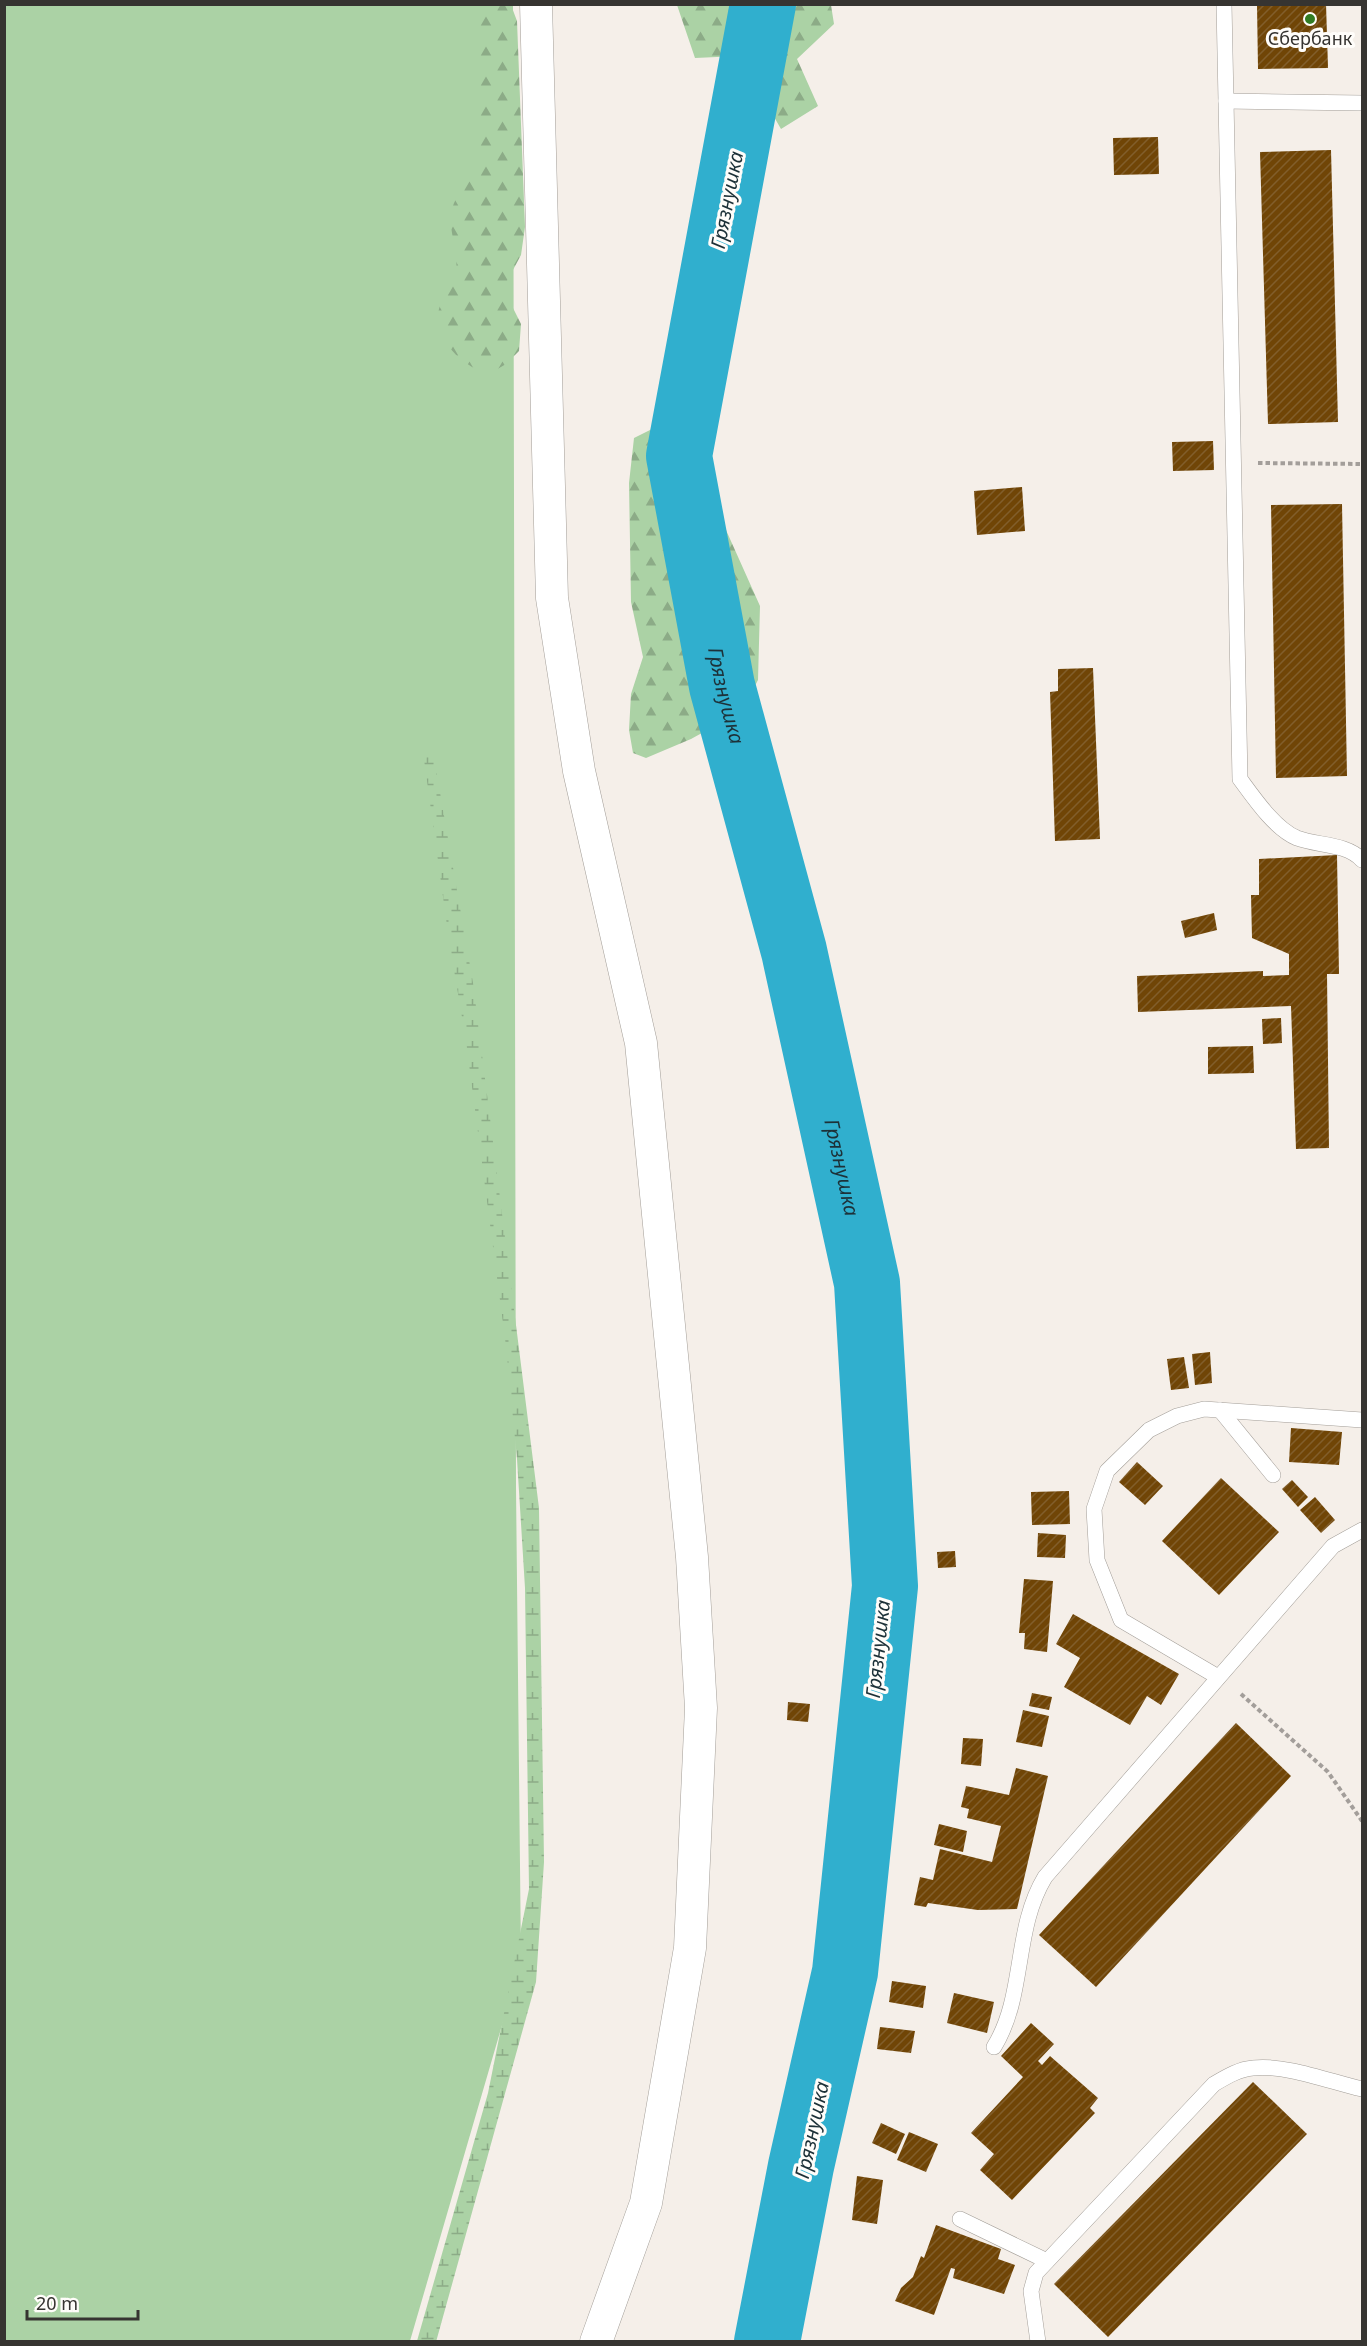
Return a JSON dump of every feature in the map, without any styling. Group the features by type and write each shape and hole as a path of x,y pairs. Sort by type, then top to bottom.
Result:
{"street":[{"path":"536,4 552,598 579,771 641,1043 692,1557 701,1708 690,1948 646,2203 596,2342"}],"lane":[{"path":"1224,4 1240,778 1263,811 1296,838 1342,848 1362,860"},
{"path":"1226,101 1362,103"},
{"path":"1218,1677 1121,1620 1097,1560 1094,1509 1107,1471 1149,1430 1178,1416 1204,1409 1362,1420"},
{"path":"1220,1410 1273,1475"},
{"path":"994,2047 1011,2012 1022,1939 1033,1897 1045,1878 1333,1545 1362,1530"},
{"path":"1038,2342 1031,2291 1036,2273 1214,2084 1230,2074 1251,2068 1270,2067 1362,2090"},
{"path":"960,2220 1047,2261"}],"path":[{"path":"1234,463 1362,464"},
{"path":"1218,1677 1249,1700 1328,1772 1362,1821"}],"green space":[{"path":"482,4 511,5 517,21 525,227 521,255 506,283 505,292 521,324 519,351 506,364 489,374 472,367 456,355 444,339 438,321 442,301 456,270 451,214 458,196 471,178 475,167 475,102 480,86 481,71 475,22"},
{"path":"5,5 513,5 516,1487 521,1960 410,2341 5,2342"},
{"path":"677,5 831,5 834,24 797,59 818,106 781,129 739,56 695,58"},
{"path":"662,424 726,530 760,606 758,680 742,711 691,739 646,758 633,753 629,730 631,694 643,657 631,602 629,483 634,438"},
{"path":"423,752 433,752 473,983 539,1508 544,1862 536,1982 436,2342 417,2341 488,2093 529,1889 525,1588 517,1459 506,1346 466,1041 449,940"}],"building":[{"path":"1257,4 1326,4 1328,68 1258,69"},
{"path":"1158,137 1159,174 1114,175 1113,138"},
{"path":"1331,150 1338,422 1268,424 1260,152"},
{"path":"1213,441 1214,470 1173,471 1172,442"},
{"path":"1022,487 1025,531 977,535 974,491"},
{"path":"1342,504 1347,776 1276,778 1271,505"},
{"path":"1093,668 1100,839 1055,841 1050,692 1058,691 1058,669"},
{"path":"1337,855 1339,974 1327,974 1329,1148 1296,1149 1291,1006 1138,1012 1137,976 1263,971 1263,976 1289,975 1289,954 1252,938 1251,895 1259,895 1259,859"},
{"path":"1214,913 1217,930 1185,938 1181,921"},
{"path":"1281,1018 1282,1043 1263,1044 1262,1019"},
{"path":"1253,1046 1254,1073 1208,1074 1208,1047"},
{"path":"1210,1352 1212,1383 1195,1385 1192,1354"},
{"path":"1184,1357 1189,1388 1171,1390 1167,1359"},
{"path":"1291,1428 1342,1432 1339,1465 1289,1462"},
{"path":"1137,1462 1163,1486 1145,1505 1119,1482"},
{"path":"1221,1478 1279,1532 1219,1595 1162,1541"},
{"path":"1292,1480 1308,1497 1298,1507 1282,1489"},
{"path":"1069,1491 1070,1524 1032,1525 1031,1492"},
{"path":"1315,1497 1335,1520 1321,1533 1300,1510"},
{"path":"1038,1533 1066,1535 1065,1558 1037,1557"},
{"path":"955,1551 956,1567 938,1568 937,1552"},
{"path":"1024,1579 1053,1581 1047,1652 1024,1649 1025,1633 1019,1633"},
{"path":"1073,1614 1179,1674 1161,1705 1147,1696 1130,1725 1064,1687 1080,1658 1056,1644"},
{"path":"1032,1693 1052,1697 1049,1710 1029,1706"},
{"path":"788,1702 810,1704 808,1722 787,1720"},
{"path":"1023,1710 1049,1716 1042,1747 1016,1742"},
{"path":"1236,1723 1291,1776 1096,1987 1039,1935"},
{"path":"963,1738 983,1739 981,1766 961,1764"},
{"path":"1016,1768 1048,1776 1017,1909 978,1910 928,1903 926,1907 914,1905 920,1877 933,1880 940,1849 992,1862 1001,1826 967,1818 969,1809 961,1807 966,1786 1009,1795"},
{"path":"939,1824 967,1831 963,1852 934,1845"},
{"path":"892,1981 926,1986 923,2008 889,2002"},
{"path":"954,1993 994,2002 987,2033 947,2023"},
{"path":"1031,2023 1054,2044 1038,2061 1042,2065 1050,2056 1098,2098 1090,2108 1095,2113 1012,2200 980,2170 994,2154 971,2133 1023,2077 1001,2056"},
{"path":"880,2027 915,2031 911,2053 877,2049"},
{"path":"1253,2082 1307,2134 1108,2337 1054,2284"},
{"path":"881,2123 905,2134 896,2154 872,2143"},
{"path":"909,2132 938,2144 926,2172 897,2160"},
{"path":"857,2176 883,2180 877,2224 852,2220"},
{"path":"936,2225 1001,2249 998,2259 1015,2265 1004,2294 953,2278 955,2269 951,2268 934,2315 895,2301 901,2288 913,2277 921,2256 924,2258"}],"waterway":[{"name":"Грязнушка","path":"763,4 679,456 722,686 794,951 867,1283 885,1586 845,1972 801,2166 767,2342"}],"place":[{"name":"Сбербанк","path":"1310,19"}]}
